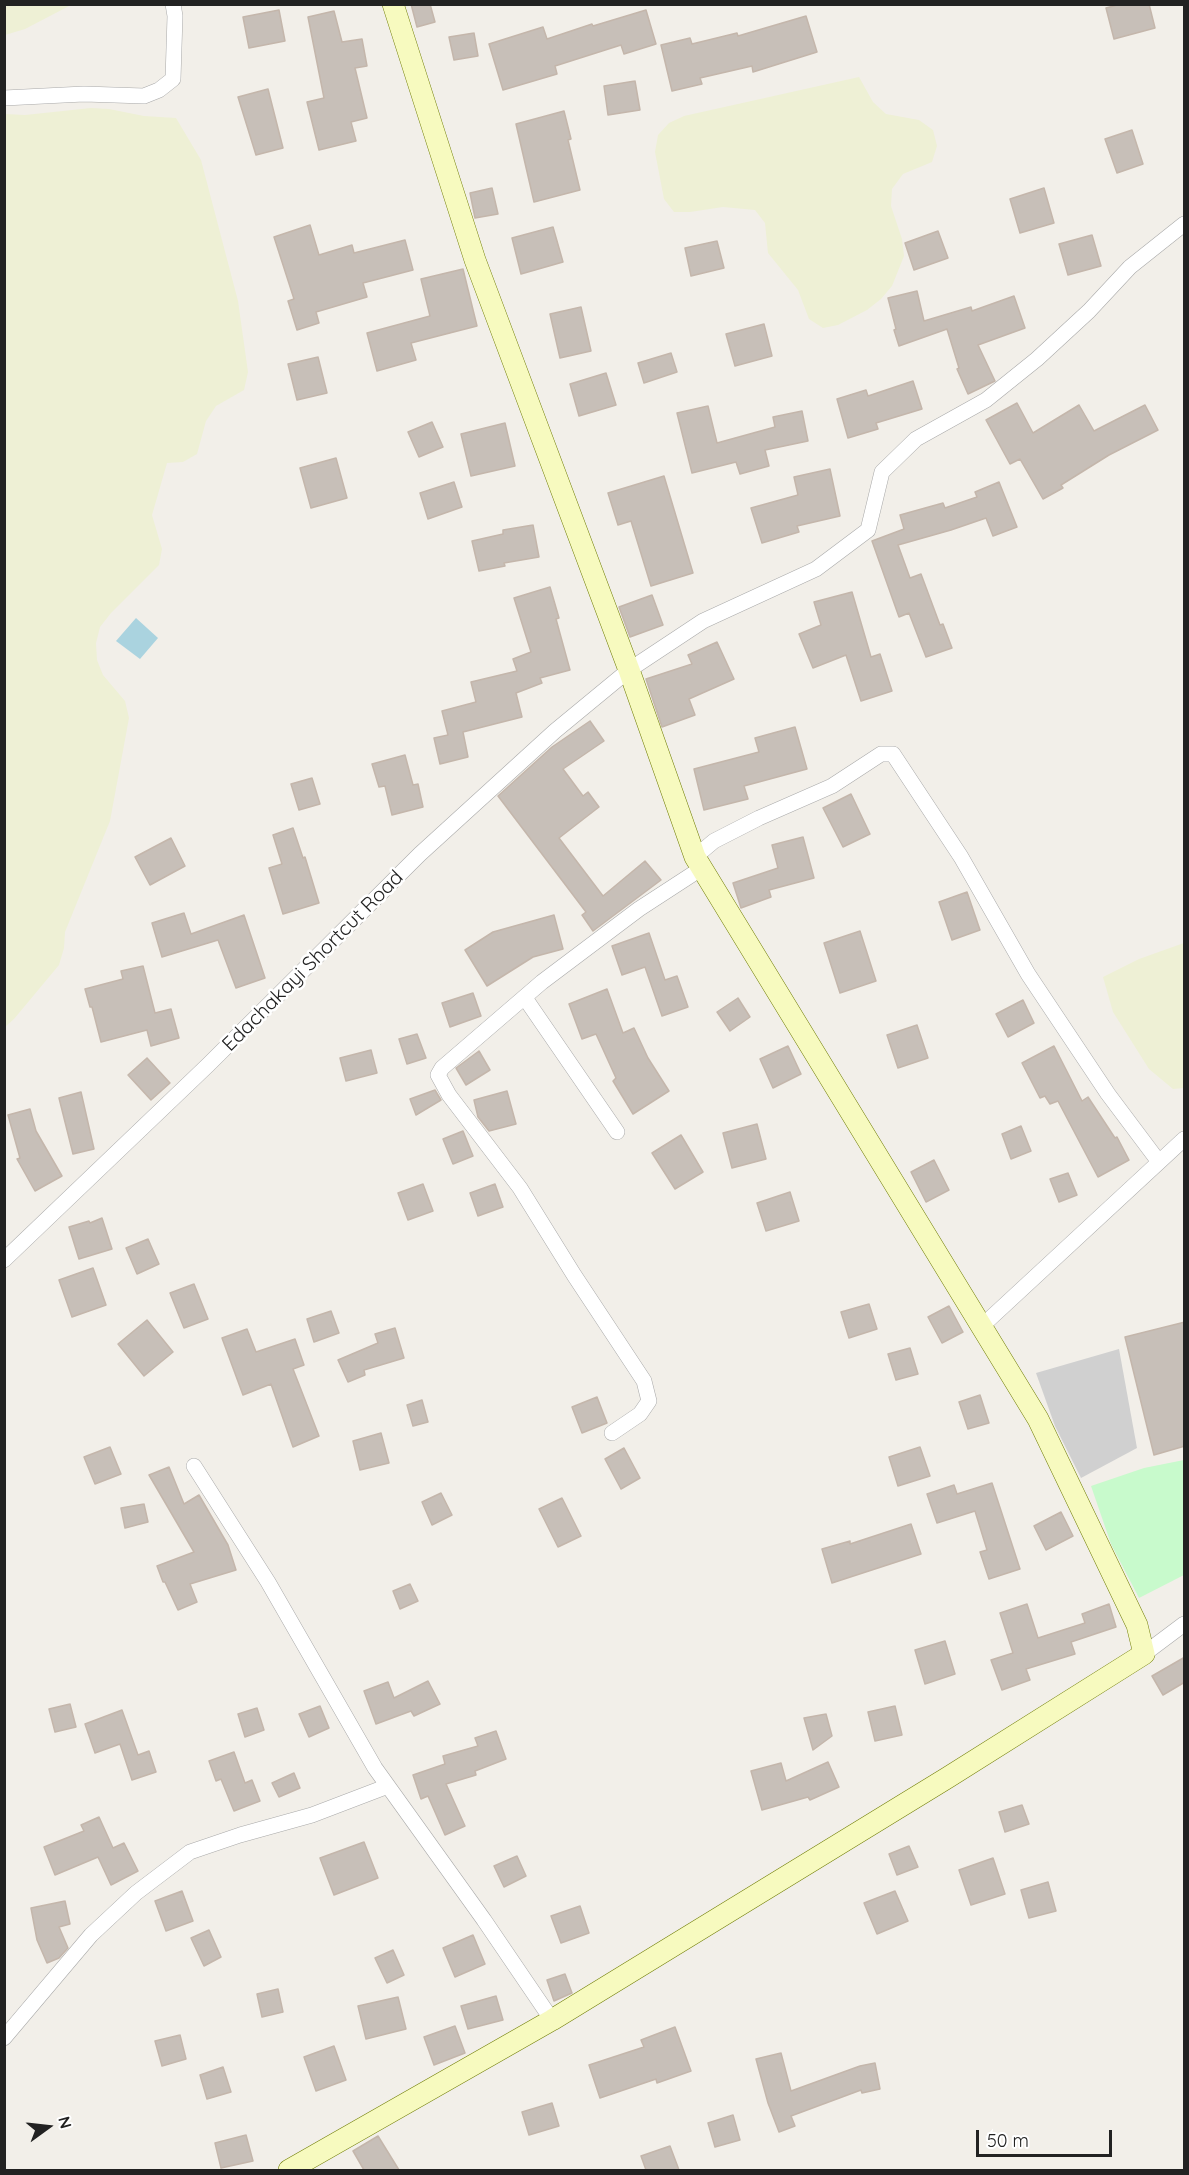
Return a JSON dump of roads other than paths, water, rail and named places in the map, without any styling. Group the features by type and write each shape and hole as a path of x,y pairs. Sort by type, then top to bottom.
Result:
{"main road":[{"path":"289,2170 552,2020 947,1778 1144,1654 1137,1625 1038,1419 699,862 475,260 393,4"}],"street":[{"path":"4,98 84,94 144,96 159,90 173,79 175,16 173,4"},
{"name":"Edachakayi Shortcut Road","path":"4,1260 208,1065 420,854 555,731 629,670 703,621 816,568 868,530 882,472 916,439 986,400 1037,359 1089,311 1130,267 1185,225"},
{"path":"612,1433 640,1414 650,1401 644,1381 520,1188 449,1095 438,1075 441,1068 542,982 699,862 714,841 759,818 832,786 880,754 894,754 961,857 1028,974 1108,1094 1159,1162"},
{"path":"525,998 617,1132"},
{"path":"982,1326 1185,1139"},
{"path":"194,1466 268,1582 375,1768 484,1920 552,2020"},
{"path":"1144,1654 1185,1624"},
{"path":"4,2038 91,1935 136,1893 190,1852 312,1815 388,1786"}],"water":[{"path":"136,618 158,638 140,659 116,641"}]}
